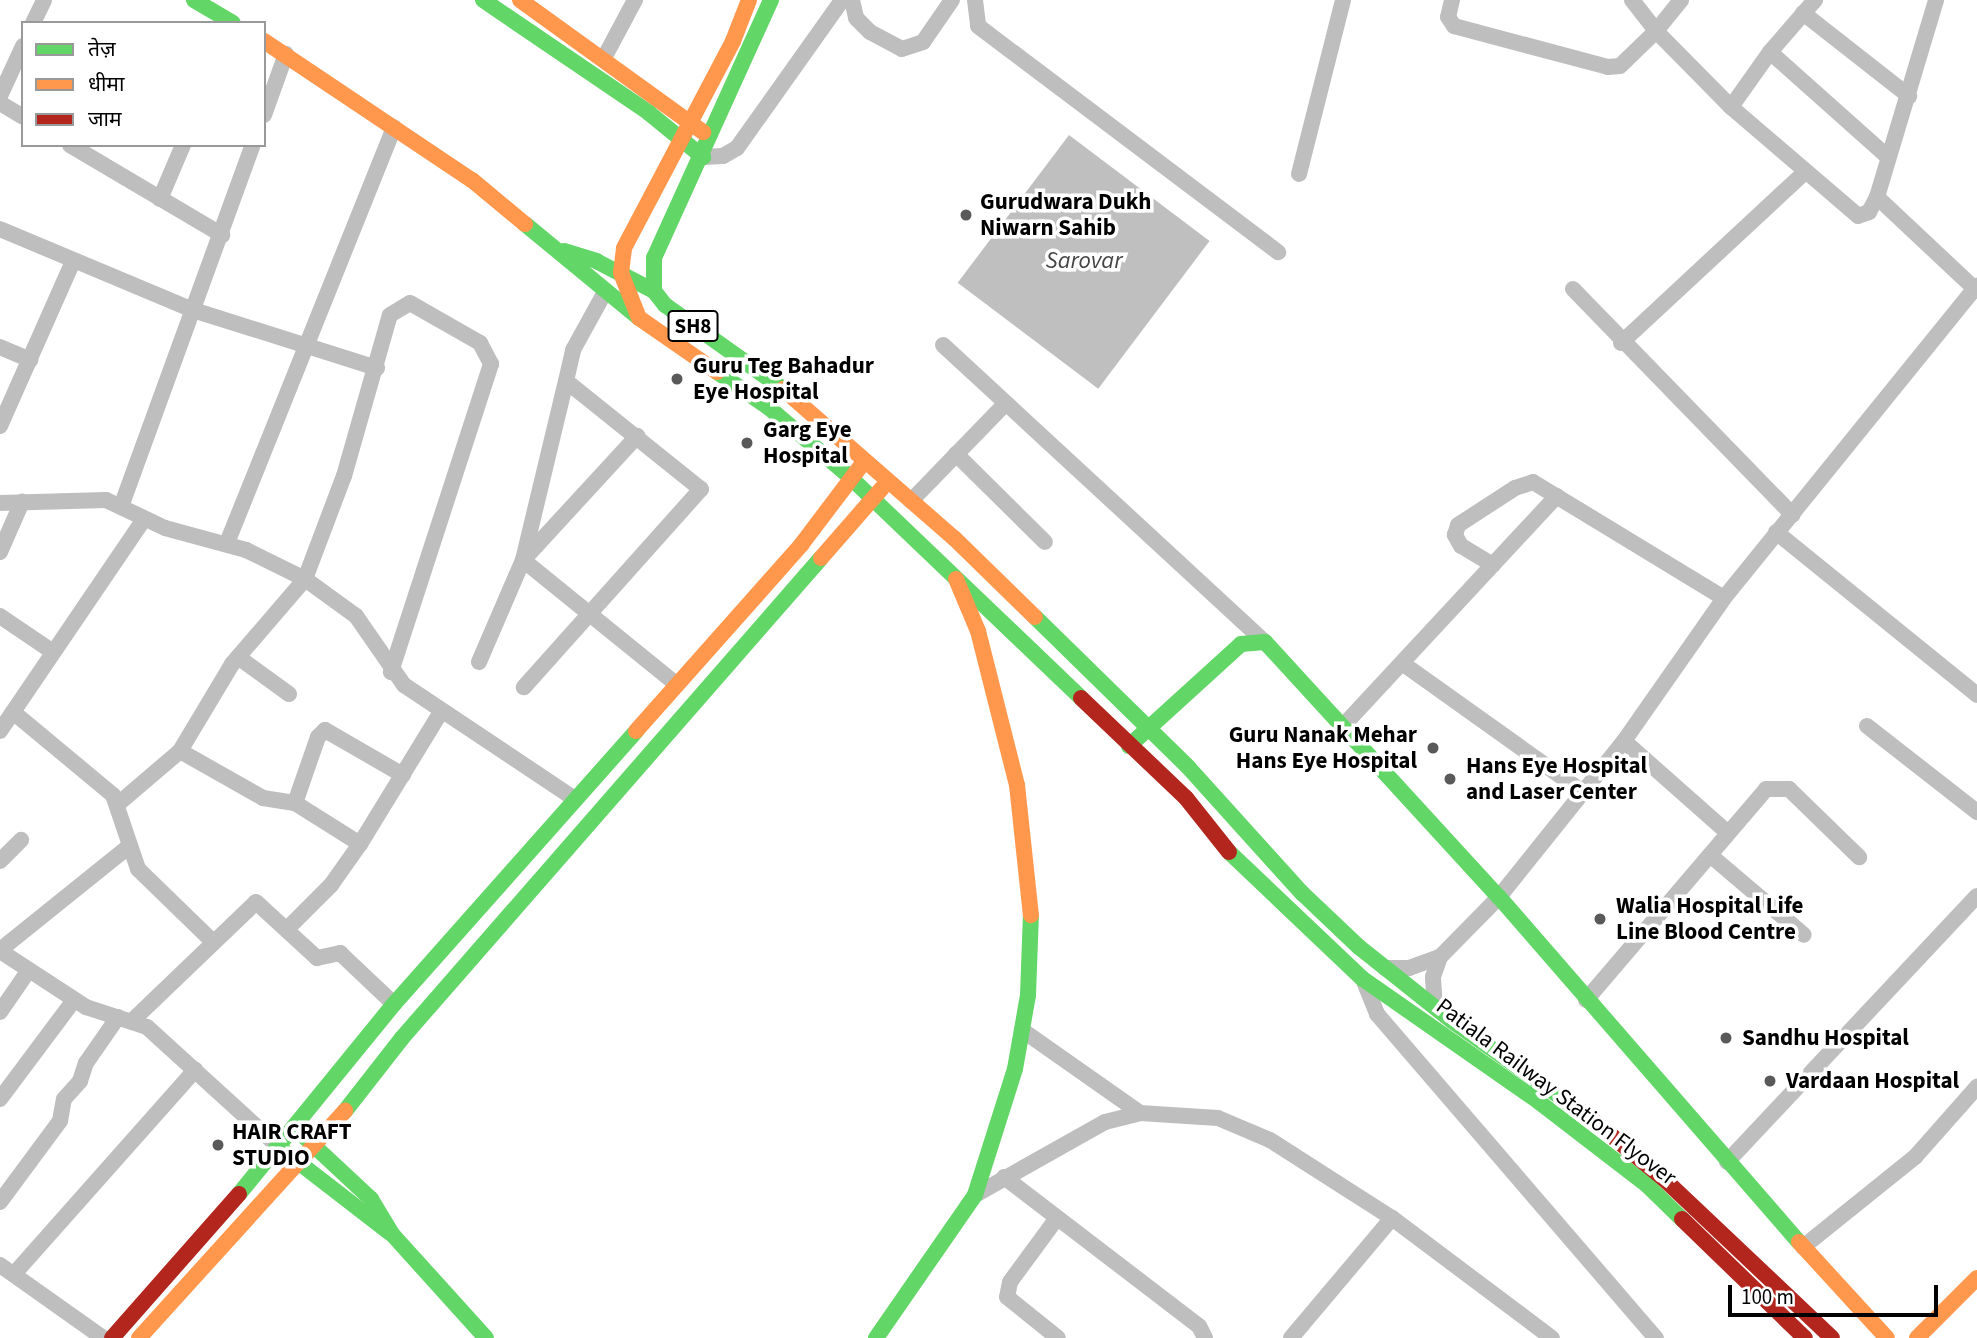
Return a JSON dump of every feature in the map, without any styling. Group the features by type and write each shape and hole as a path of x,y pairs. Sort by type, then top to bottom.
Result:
{"main road":[{"path":"194,0 230,21"},
{"path":"483,0 649,113 677,141 703,158"},
{"path":"621,273 624,248 688,120 733,41 749,0"},
{"name":"SH8","path":"771,0 725,97 703,158 654,258 654,291 682,320 728,347 866,459"},
{"path":"524,1 712,138"},
{"path":"266,42 472,180 564,251 580,272 639,318"},
{"path":"564,251 621,273 654,291"},
{"name":"SH8","path":"621,273 639,318"},
{"name":"Patiala Railway Station Flyover","path":"639,318 666,340 715,366 851,478 1186,798 1232,856 1286,911 1363,979 1581,1110 1664,1179 1832,1338"},
{"path":"102,1338 116,1333 280,1148 394,1004 675,683 801,545 866,459"},
{"name":"Patiala Railway Station Flyover","path":"866,459 1150,730 1302,893 1383,968 1435,1007 1446,1027 1647,1185 1805,1338"},
{"path":"140,1337 302,1165 402,1038 888,480"},
{"path":"876,1337 975,1195 1004,1110 1028,995 1031,903 1017,785 978,631 956,579"},
{"path":"1129,746 1150,730 1241,644 1265,642 1499,897 1727,1162 1887,1338"},
{"path":"296,1129 371,1199 392,1234"},
{"path":"280,1148 392,1234 486,1338"},
{"path":"1917,1338 1977,1278"}],"street":[{"path":"34,21 44,0"},
{"path":"604,58 635,0"},
{"path":"703,158 723,156 737,148 842,0"},
{"path":"852,0 856,18 870,32 902,49 923,42 952,0"},
{"path":"975,0 978,26 1278,252"},
{"path":"1299,174 1343,0"},
{"path":"1452,0 1448,17 1454,26 1608,67 1620,66 1656,31 1681,0"},
{"path":"1632,0 1656,31 1731,107 1852,214 1869,212 1877,197 1936,0"},
{"path":"1731,107 1770,52 1815,0"},
{"path":"1803,13 1909,96"},
{"path":"0,96 21,50"},
{"path":"1770,52 1888,158"},
{"path":"266,109 286,54"},
{"path":"0,103 21,116"},
{"path":"227,543 394,128"},
{"path":"712,138 723,156"},
{"path":"73,147 222,234"},
{"path":"160,198 182,147"},
{"path":"122,504 253,147"},
{"path":"1621,342 1804,173"},
{"path":"1435,1007 1433,977 1440,957 1499,897 1624,741 1724,598 1976,289 1877,197"},
{"path":"0,229 193,310 377,368"},
{"path":"0,426 73,261"},
{"path":"1573,289 1621,342 1793,515"},
{"path":"479,662 523,560 573,350 605,292"},
{"path":"118,804 180,751 238,657 305,579 344,476 390,315 410,303 480,343 491,356 489,373 391,672"},
{"path":"943,345 1265,642"},
{"path":"0,347 30,360"},
{"path":"524,687 700,494 700,485 566,382"},
{"path":"911,501 1006,403"},
{"path":"523,560 637,436"},
{"path":"956,454 1045,542"},
{"path":"1493,565 1461,545 1455,536 1458,525 1525,482 1558,496 1724,598"},
{"path":"1343,726 1558,496"},
{"path":"0,502 106,500 122,504 145,519 227,543 305,579 356,617 391,672 441,712 575,799"},
{"path":"0,552 22,502"},
{"path":"0,731 145,519"},
{"path":"1776,533 1977,695"},
{"path":"523,560 675,683"},
{"path":"2,621 53,652"},
{"path":"238,657 289,694"},
{"path":"1402,663 1583,792"},
{"path":"13,712 104,786 118,804 128,847 138,869 212,941"},
{"path":"287,929 331,885 360,844 441,712"},
{"path":"1867,726 1977,812"},
{"path":"295,803 321,732 331,731 402,775"},
{"path":"1624,741 1727,832"},
{"path":"180,751 263,798 295,803 360,844"},
{"path":"1586,1000 1766,789 1777,785 1788,789 1859,857"},
{"path":"0,861 21,840"},
{"path":"128,847 0,951 75,1000 125,1018 157,1034 280,1148"},
{"path":"1710,855 1804,935"},
{"path":"1727,1162 1977,896"},
{"path":"0,1202 60,1121 64,1099 80,1081 86,1063 125,1018 256,902 321,960 332,952 340,953 394,1004"},
{"path":"1383,968 1409,968 1440,957"},
{"path":"0,1012 29,970"},
{"path":"1363,979 1377,1014 1656,1338"},
{"path":"0,1099 75,1000"},
{"path":"1022,1030 1140,1113"},
{"path":"102,1338 7,1270 195,1070"},
{"path":"1803,1247 1915,1157 1977,1087"},
{"path":"975,1195 1075,1135 1140,1113 1177,1112 1245,1127 1391,1218 1552,1338"},
{"path":"1004,1177 1199,1326 1205,1338"},
{"path":"1057,1218 1010,1282 1007,1297 1058,1338"},
{"path":"1291,1338 1391,1218"}],"water":[{"name":"Sarovar","path":"1069,135 1210,241 1098,389 958,283"}],"traffic: fast":[{"path":"194,0 230,21"},
{"path":"483,0 649,113 703,157"},
{"path":"771,0 654,258 654,291 665,305 783,389"},
{"path":"525,224 639,318"},
{"path":"564,251 596,261 654,291"},
{"path":"717,372 768,407 851,478 1081,698"},
{"path":"345,1111 402,1038 821,558"},
{"path":"1035,617 1188,767 1302,893 1359,947 1452,1021 1585,1114"},
{"path":"1129,746 1241,644 1265,642 1499,897 1799,1242"},
{"path":"239,1194 394,1004 636,731"},
{"path":"1229,852 1363,979 1539,1102 1647,1185 1682,1219"},
{"path":"876,1338 975,1195 1015,1069 1028,995 1031,915"},
{"path":"296,1129 371,1199 392,1234 486,1338"},
{"path":"280,1148 390,1233"}],"traffic: slow":[{"path":"520,0 703,132"},
{"path":"717,372 639,318 621,273 624,248 733,41 749,0"},
{"path":"266,42 472,180 525,224"},
{"path":"783,389 954,538 1035,617"},
{"path":"636,731 801,545 860,467"},
{"path":"821,558 882,488"},
{"path":"956,579 978,631 1017,785 1031,915"},
{"path":"139,1338 345,1111"},
{"path":"1799,1242 1887,1338"},
{"path":"1917,1338 1977,1278"}],"traffic: jam":[{"path":"1081,698 1186,798 1229,852"},
{"path":"1585,1114 1664,1179 1832,1338"},
{"path":"112,1338 239,1194"},
{"path":"1682,1219 1805,1338"}],"place":[{"name":"Gurudwara Dukh Niwarn Sahib","path":"966,215"},
{"name":"Guru Teg Bahadur Eye Hospital","path":"677,379"},
{"name":"Garg Eye Hospital","path":"747,443"},
{"name":"Guru Nanak Mehar Hans Eye Hospital","path":"1433,748"},
{"name":"Hans Eye Hospital and Laser Center","path":"1450,779"},
{"name":"Walia Hospital Life Line Blood Centre","path":"1600,919"},
{"name":"Sandhu Hospital","path":"1726,1038"},
{"name":"Vardaan Hospital","path":"1770,1081"},
{"name":"HAIR CRAFT STUDIO","path":"218,1145"}]}
